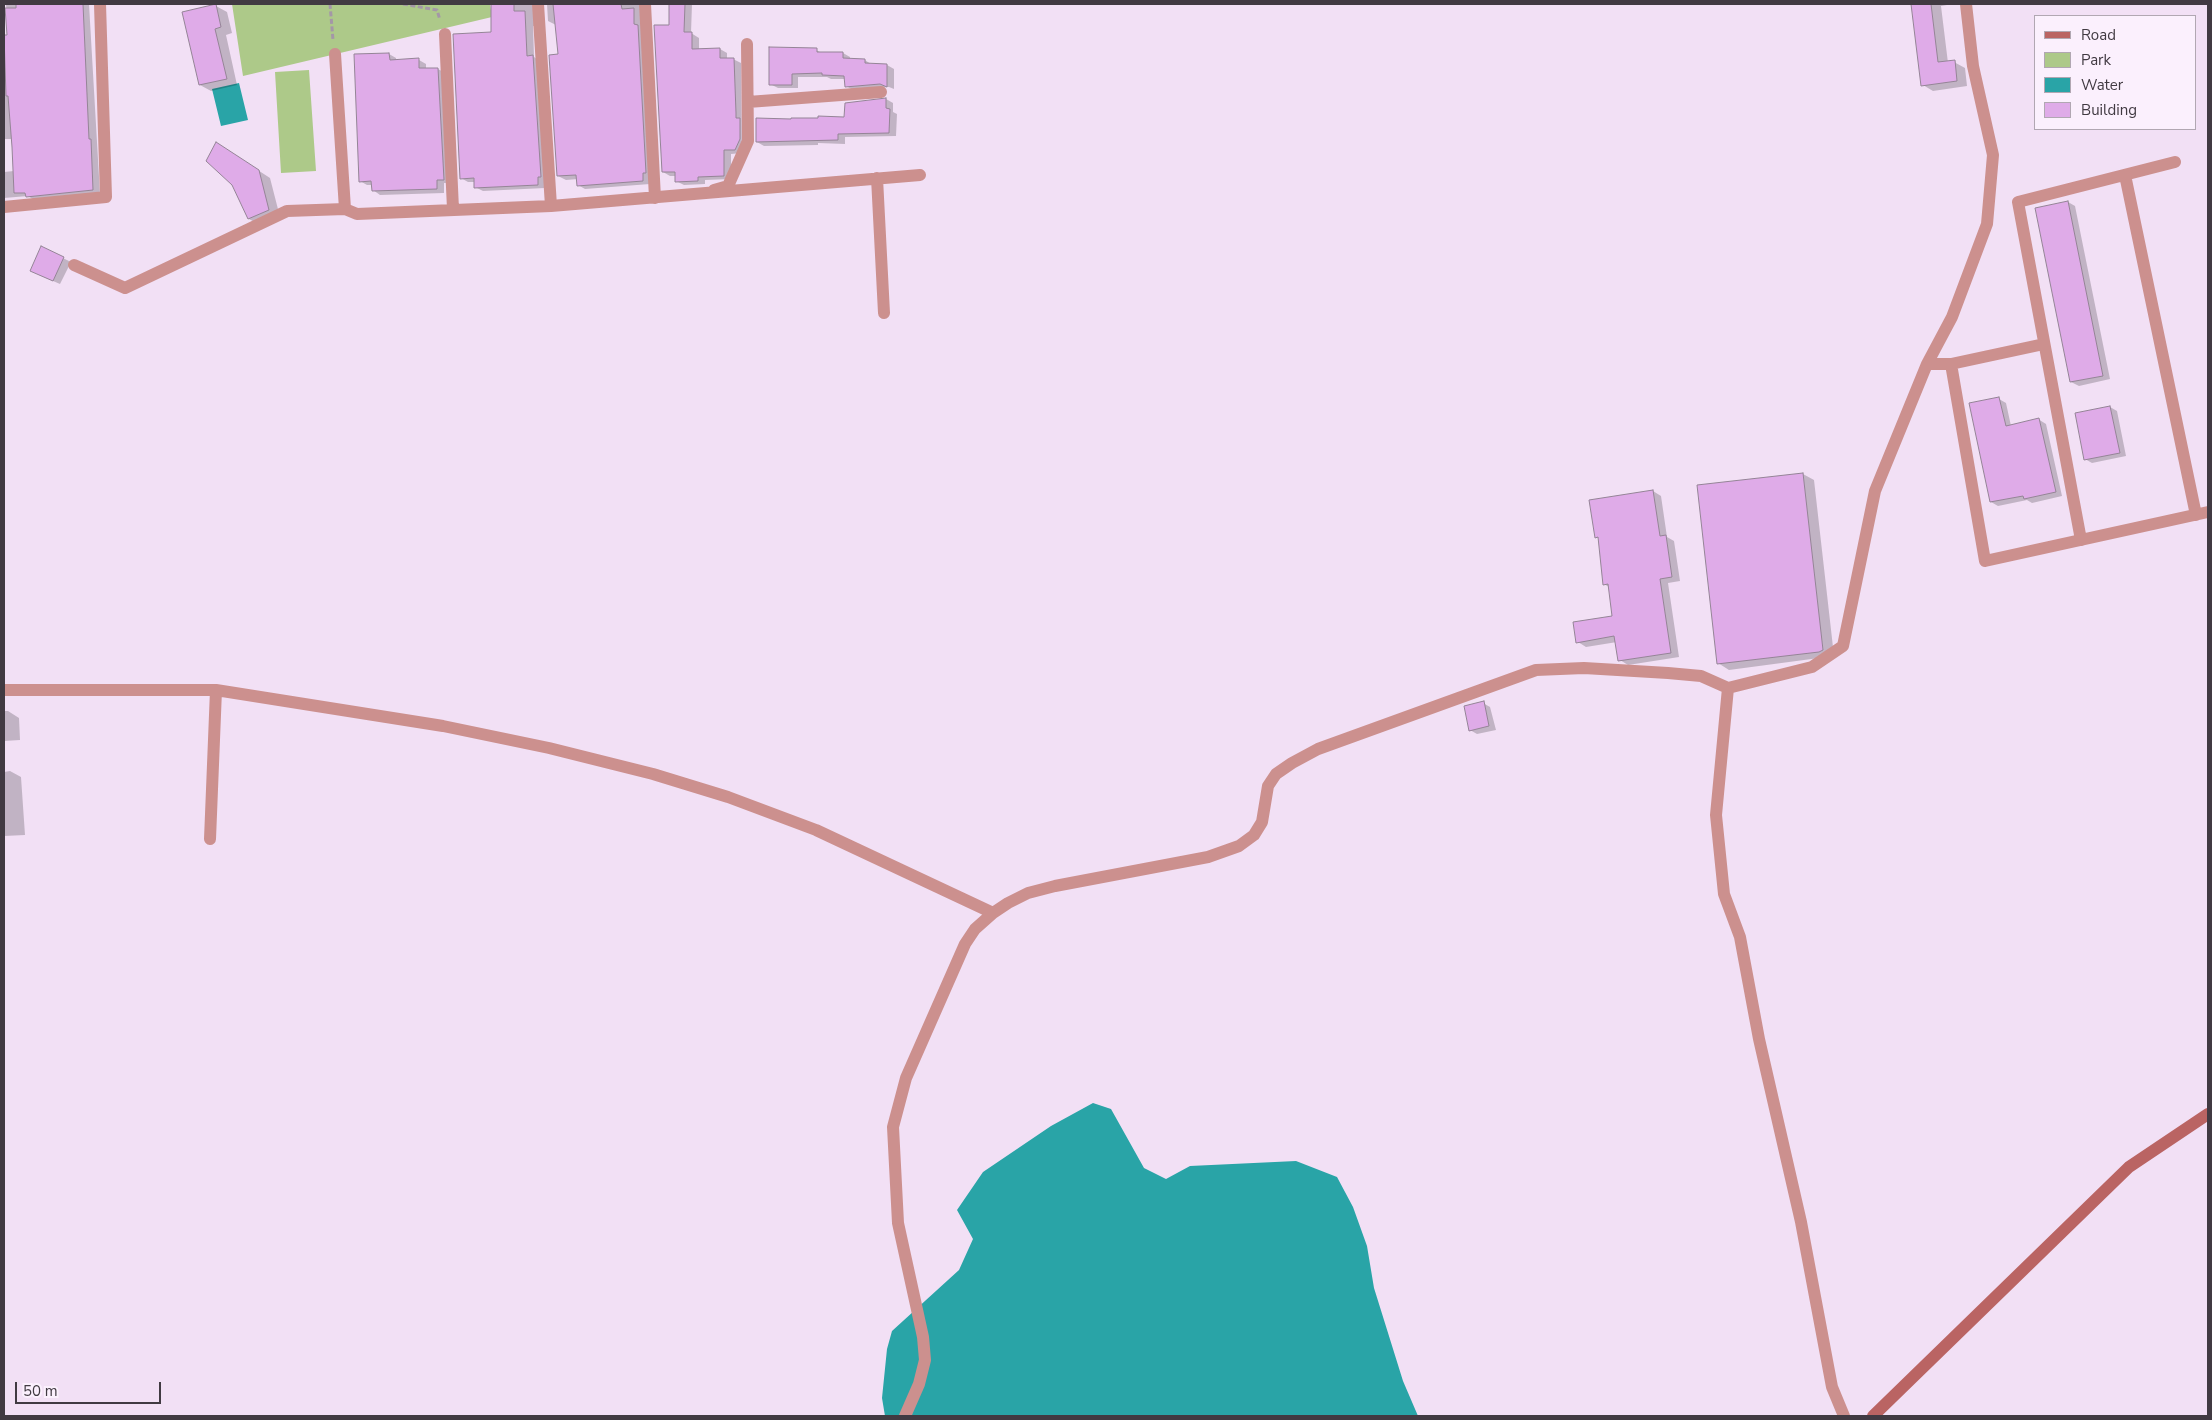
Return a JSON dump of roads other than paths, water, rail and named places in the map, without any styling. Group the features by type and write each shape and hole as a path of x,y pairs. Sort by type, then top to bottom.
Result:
{"street":[{"path":"4,207 106,198 100,4"},
{"path":"538,4 551,206"},
{"path":"645,4 655,198"},
{"path":"905,1416 919,1384 925,1360 923,1337 898,1223 893,1127 906,1078 965,944 975,929 993,913 1028,893 1055,886 1208,857 1239,846 1254,835 1262,822 1268,786 1276,774 1292,763 1318,749 1536,670 1584,668 1701,676 1728,688 1812,667 1843,646 1875,491 1927,364 1952,317 1987,224 1992,155 1973,66 1966,4"},
{"path":"445,34 453,210"},
{"path":"699,194 728,186 748,141 747,44"},
{"path":"334,54 345,209"},
{"path":"748,102 881,92"},
{"path":"2081,540 2018,202 2175,162"},
{"path":"74,265 125,288 286,210 345,209 357,214 551,206 920,175"},
{"path":"1951,364 1985,560 2202,514 2125,175"},
{"path":"877,178 884,313"},
{"path":"1927,364 1951,364 2044,344"},
{"path":"1728,688 1716,815 1724,894 1740,937 1759,1039 1801,1222 1832,1386 1844,1416"},
{"path":"4,690 216,690 443,726 550,748 653,774 728,797 816,830 993,913"},
{"path":"210,839 216,690"},
{"path":"1873,1416 2129,1167 2208,1114"}],"water":[{"path":"239,83 248,120 221,126 212,89"},
{"path":"1093,1103 1111,1109 1144,1168 1166,1179 1190,1166 1296,1161 1337,1177 1353,1207 1367,1246 1374,1288 1403,1381 1418,1416 885,1416 882,1398 887,1349 892,1331 959,1270 973,1239 957,1210 983,1172 1051,1126"}]}
